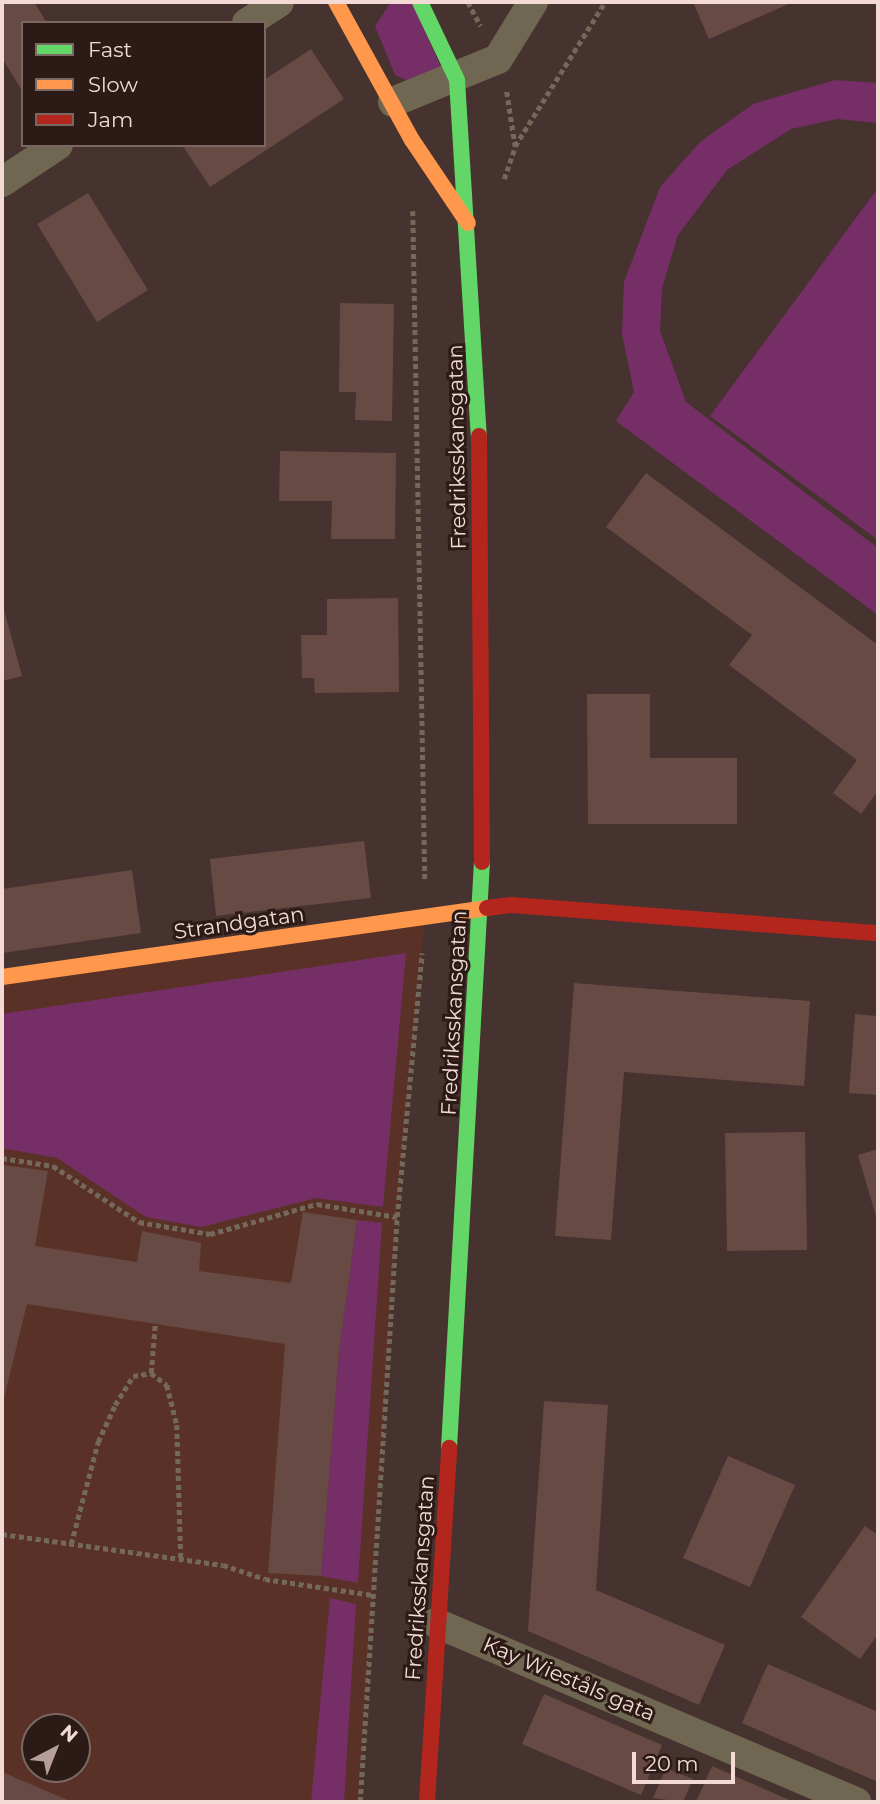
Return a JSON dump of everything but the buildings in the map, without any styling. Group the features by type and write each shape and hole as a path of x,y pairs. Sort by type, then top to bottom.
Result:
{"main road":[{"path":"336,2 393,102 469,224"},
{"path":"419,2 457,80"},
{"name":"Fredriksskansgatan","path":"427,1802 482,910 479,378 457,80"},
{"name":"Strandgatan","path":"2,977 512,905 878,933"}],"street":[{"path":"250,21 279,2"},
{"path":"393,102 457,80 498,59 533,2"},
{"path":"2,182 55,147"},
{"name":"Kay Wieståls gata","path":"436,1623 856,1802"}],"path":[{"path":"515,147 604,2"},
{"path":"360,1802 397,1217 425,918 413,196"},
{"path":"2,1158 53,1166 139,1222 209,1234 317,1204 397,1217"},
{"path":"151,1373 155,1324"},
{"path":"71,1544 98,1442 115,1405 134,1376 151,1373 167,1385 177,1425 181,1559"},
{"path":"2,1534 181,1559 373,1595"}],"shaded area":[{"path":"391,2 412,2 444,74 411,82 395,75 375,26"},
{"path":"835,80 878,83 878,123 837,119 791,129 727,170 678,235 662,288 660,331 686,402 878,548 878,615 616,421 634,392 622,334 624,282 660,187 700,142 753,104"},
{"path":"878,188 878,540 710,416"},
{"path":"425,918 397,1217 360,1802 2,1802 2,977"},
{"path":"406,953 383,1207 316,1198 201,1227 146,1217 57,1158 2,1148 2,1014"},
{"path":"357,1220 382,1223 358,1583 321,1576 339,1352"},
{"path":"330,1598 356,1604 344,1802 311,1802"}],"traffic: fast":[{"path":"420,2 457,80 479,436"},
{"path":"449,1448 482,862"}],"traffic: slow":[{"path":"336,2 412,140 468,223"},
{"path":"2,977 487,908"}],"traffic: jam":[{"path":"479,436 482,862"},
{"path":"487,908 512,905 878,933"},
{"path":"427,1802 449,1448"}]}
